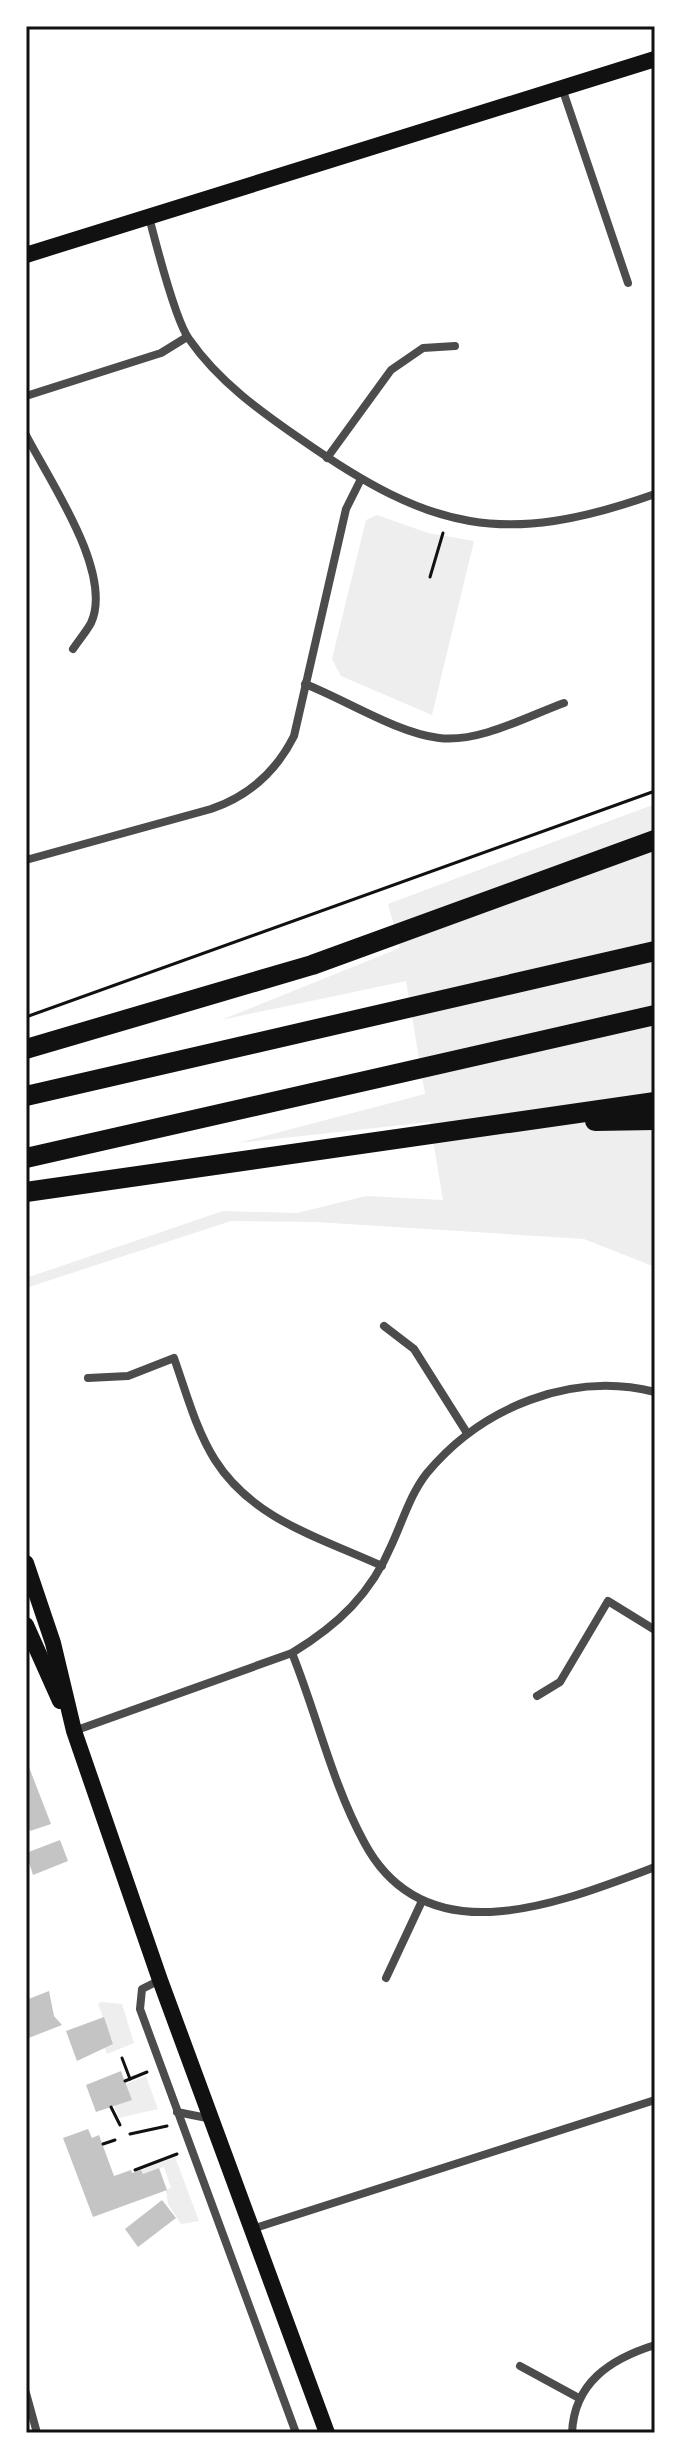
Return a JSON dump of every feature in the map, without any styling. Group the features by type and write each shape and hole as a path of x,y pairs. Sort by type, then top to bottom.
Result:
{"highway":[{"path":"26,1049 312,965 655,842"},
{"path":"26,1096 655,951"},
{"path":"26,1158 655,1015"},
{"path":"26,1192 655,1102"},
{"path":"493,1124 655,1120"}],"main road":[{"path":"26,255 655,59"},
{"path":"26,1563 53,1643 74,1731"},
{"path":"26,1625 74,1731 160,1980 327,2433"}],"street":[{"path":"562,88 628,283"},
{"path":"149,217 187,337 239,397 360,481 426,512 482,525 543,524 611,510 655,494"},
{"path":"26,396 161,353 187,337"},
{"path":"327,458 391,370 423,348 455,346"},
{"path":"26,435 84,545 95,577 91,622 73,649"},
{"path":"26,860 234,801 266,777 284,755 294,736 346,509 360,481"},
{"path":"305,684 418,733 439,738 475,734 564,703"},
{"path":"384,1326 414,1349 467,1433"},
{"path":"88,1378 128,1376 174,1358 203,1436 235,1489 272,1517 382,1566"},
{"path":"74,1731 292,1653 342,1618 363,1597 382,1566 426,1474 467,1433 511,1406 576,1387 594,1385 655,1392"},
{"path":"537,1696 560,1682 608,1601 655,1630"},
{"path":"292,1653 365,1844 399,1883 422,1901 471,1913 501,1913 527,1909 655,1867"},
{"path":"386,1978 422,1901"},
{"path":"160,1980 142,1989 140,2009 296,2433"},
{"path":"252,2229 655,2100"},
{"path":"177,2112 212,2119"},
{"path":"572,2433 577,2397 610,2366 655,2345"},
{"path":"520,2366 577,2397"},
{"path":"26,2393 37,2433"}],"path":[{"path":"430,577 443,533"},
{"path":"26,1017 655,791"},
{"path":"122,2058 127,2080 147,2072"},
{"path":"111,2107 120,2125"},
{"path":"130,2134 167,2126"},
{"path":"103,2144 115,2140"},
{"path":"135,2170 177,2154"}],"shaded area":[{"path":"377,515 428,533 474,541 432,715 341,676 332,659 366,520"},
{"path":"655,804 655,1267 584,1239 315,1222 231,1221 26,1288 26,1278 223,1211 297,1213 366,1196 443,1200 430,1122 238,1143 425,1094 406,981 221,1020 400,948 388,904"},
{"path":"98,2004 122,2004 134,2043 107,2054 104,2047 113,2043"},
{"path":"146,2076 158,2109 119,2118 114,2106 131,2099 126,2084"},
{"path":"175,2157 199,2221 181,2224 168,2204 166,2190 171,2188 164,2167 143,2174 141,2170"}],"building":[{"path":"27,1762 51,1824 30,1831 26,1818"},
{"path":"60,1840 68,1861 33,1875 26,1853"},
{"path":"49,1991 54,2016 62,2025 26,2039 26,2000"},
{"path":"104,2017 113,2044 77,2061 66,2031"},
{"path":"121,2071 132,2100 96,2112 86,2085"},
{"path":"88,2129 92,2138 99,2135 114,2176 131,2170 132,2173 141,2170 143,2174 159,2168 167,2190 93,2217 63,2138"},
{"path":"162,2200 176,2218 138,2247 125,2229"}]}
